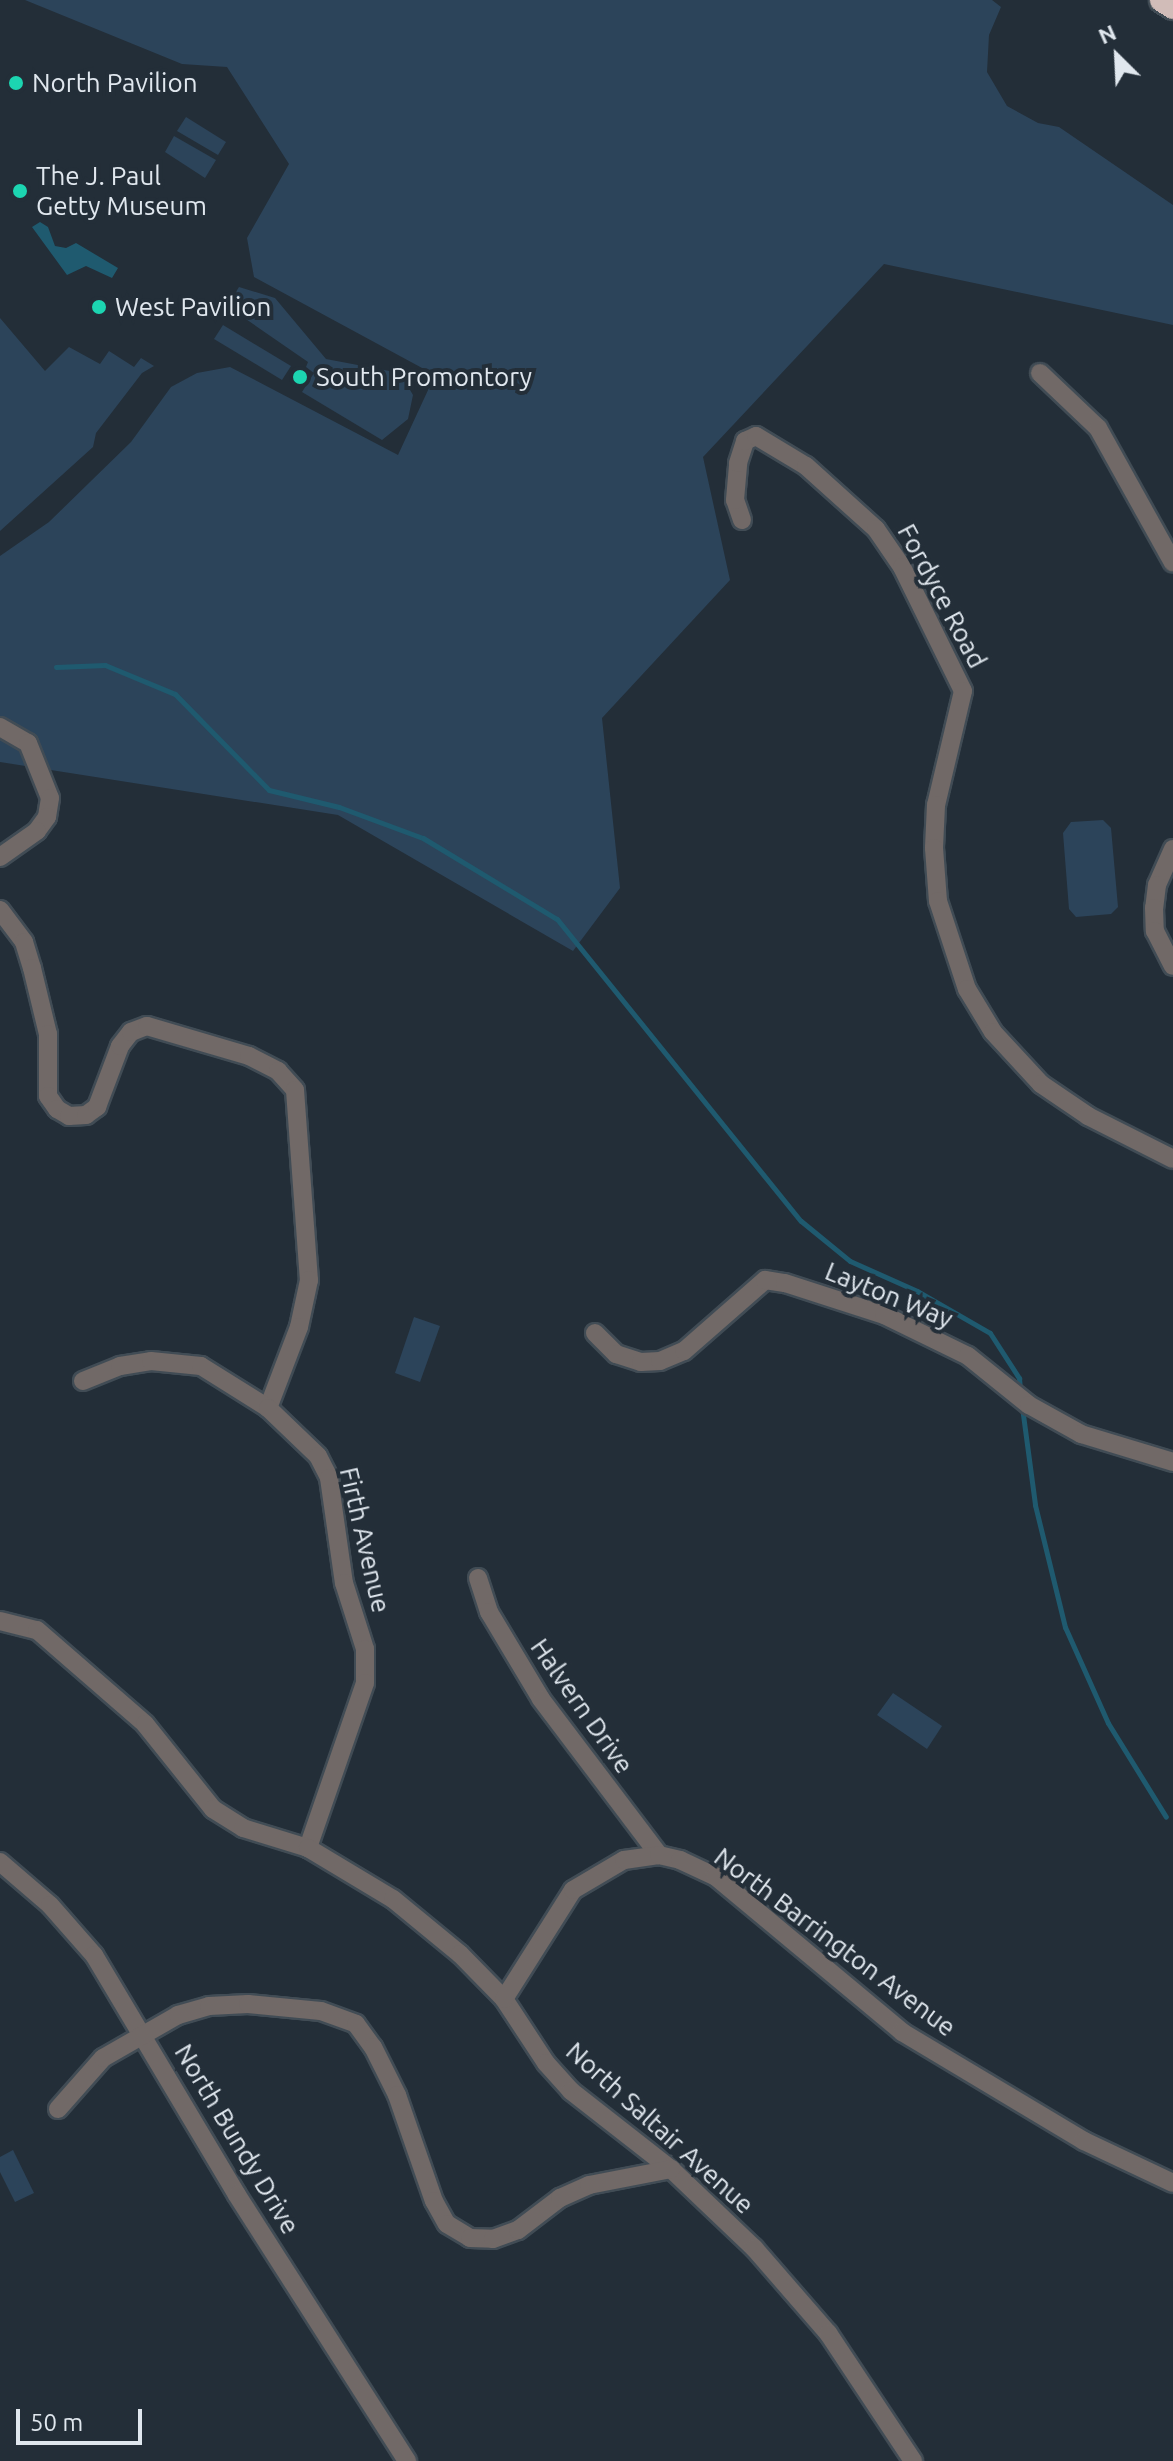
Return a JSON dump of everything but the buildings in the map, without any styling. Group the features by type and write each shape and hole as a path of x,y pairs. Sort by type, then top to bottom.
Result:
{"highway":[{"path":"1162,0 1173,7"}],"street":[{"path":"1040,373 1098,428 1173,563"},
{"name":"Fordyce Road","path":"742,520 735,500 738,463 745,441 756,436 841,494 894,554 963,691 936,805 934,848 938,901 967,989 993,1032 1041,1084 1088,1116 1173,1159"},
{"path":"0,727 28,743 50,798 47,817 37,831 0,857"},
{"path":"1173,849 1157,885 1154,908 1155,931 1173,966"},
{"path":"0,910 16,928 28,955 48,1034 48,1096 57,1109 86,1115 97,1107 120,1046 131,1032 147,1026 249,1056 278,1071 295,1090 309,1280 303,1315 268,1408"},
{"name":"Layton Way","path":"595,1333 616,1354 641,1362 660,1361 684,1351 765,1280 785,1283 884,1315 968,1356 1029,1405 1081,1434 1173,1462"},
{"name":"Firth Avenue","path":"83,1381 120,1366 187,1362 219,1375 268,1408 301,1435 329,1478 336,1549 365,1649 365,1683 358,1714 308,1848"},
{"name":"Halvern Drive","path":"478,1578 489,1612 541,1699 659,1855"},
{"name":"North Saltair Avenue","path":"0,1621 37,1630 145,1724 213,1809 243,1828 308,1848 428,1925 504,1999 546,2063 571,2091 671,2169 754,2248 828,2333 913,2461"},
{"path":"504,1999 573,1890 624,1860 659,1855"},
{"name":"North Barrington Avenue","path":"659,1855 715,1876 902,2032 1084,2141 1173,2183"},
{"name":"North Bundy Drive","path":"0,1862 50,1905 94,1955 145,2033 237,2195 407,2461"},
{"path":"58,2109 103,2058 178,2015 235,2005 321,2011 356,2024 397,2095 434,2201 447,2224 470,2238 493,2239 518,2230 560,2198 589,2185 671,2169"}],"shaded area":[{"path":"25,0 992,0 1001,7 989,35 987,72 1007,106 1038,123 1059,127 1173,205 1173,325 884,264 703,457 730,580 602,718 620,888 573,951 338,815 0,762 0,556 49,522 131,442 171,387 197,373 230,367 398,455 435,375 254,277 247,238 289,164 227,67 182,64"},
{"path":"186,117 226,142 218,155 177,131"},
{"path":"174,136 216,160 205,178 165,152"},
{"path":"40,222 48,227 55,246 66,248 76,243 118,268 112,278 86,266 67,275 32,227"},
{"path":"239,287 275,298 326,359 400,373 413,395 408,419 382,440 302,392 314,373 306,367 308,362 227,306"},
{"path":"0,318 45,371 69,347 100,364 109,351 134,367 141,358 154,366 142,373 96,433 93,447 0,531"},
{"path":"223,325 291,366 282,380 214,339"},
{"path":"1103,820 1111,828 1118,907 1111,914 1076,917 1069,909 1063,833 1071,822"},
{"path":"414,1317 440,1326 420,1382 395,1373"},
{"path":"893,1693 942,1726 927,1749 877,1715"},
{"path":"13,2150 34,2193 15,2202 0,2172 0,2157"}],"waterway":[{"path":"56,667 105,665 175,694 269,790 339,807 423,838 557,919 801,1221 850,1261 917,1291 990,1333 1019,1378 1020,1389"},
{"path":"1022,1407 1035,1505 1065,1627 1108,1723 1166,1817"}],"place":[{"name":"North Pavilion","path":"16,83"},
{"name":"The J. Paul Getty Museum","path":"20,191"},
{"name":"West Pavilion","path":"99,307"},
{"name":"South Promontory","path":"300,377"}]}
